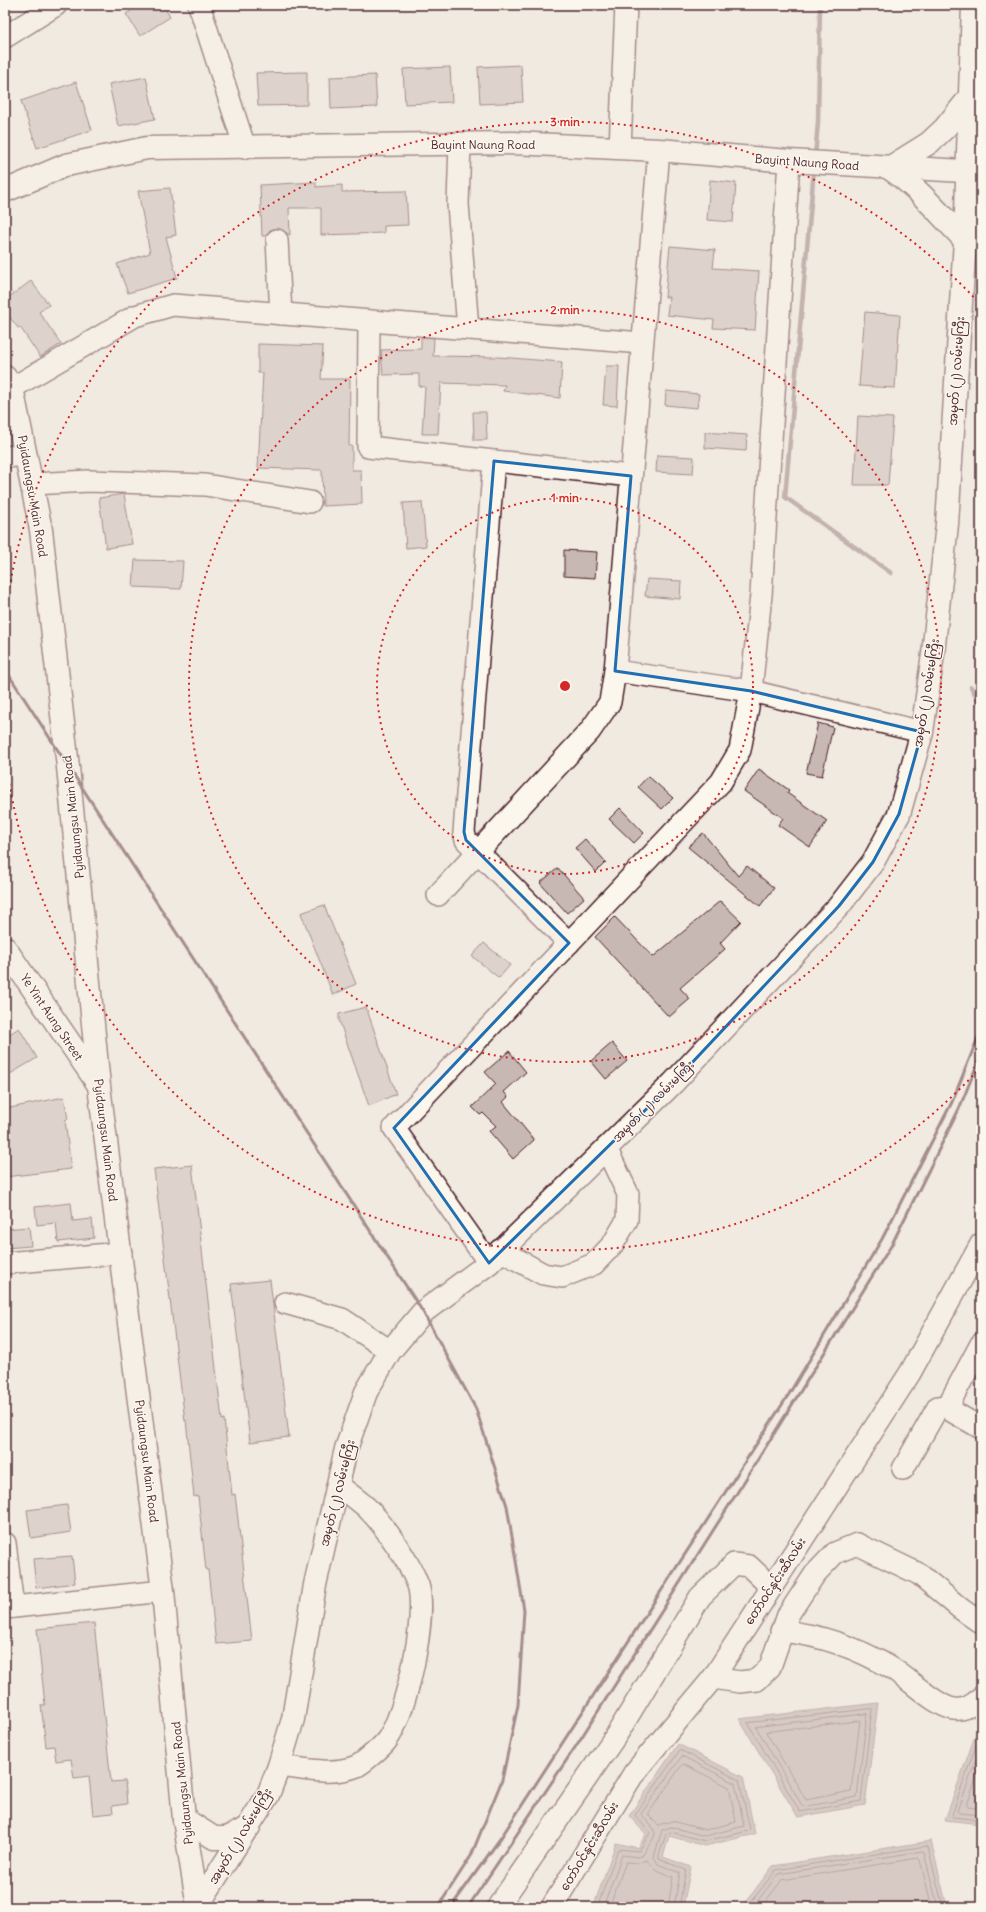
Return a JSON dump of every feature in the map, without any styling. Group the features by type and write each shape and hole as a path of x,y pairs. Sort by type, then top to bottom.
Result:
{"main road":[{"path":"973,5 976,104 945,128 929,143 890,168 909,181 965,240 981,224"},
{"name":"အမှတ် (၂) လမ်းမကြီး","path":"198,1907 268,1795 279,1766 293,1719 316,1585 346,1449 366,1392 390,1351 423,1312 494,1257 673,1083 839,906 873,862 899,814 922,732 933,654 946,524 965,240 974,171 976,104"},
{"name":"Bayint Naung Road","path":"5,191 66,166 147,148 245,148 513,143 659,150 890,168 974,171"},
{"name":"Pyidaungsu Main Road","path":"8,382 15,456 32,484 44,554 68,767 99,1086 163,1591 184,1819 198,1907"},
{"name":"Ye Yint Aung Street","path":"5,948 99,1086"},
{"path":"184,1819 214,1838 226,1838 249,1827"}],"street":[{"path":"5,37 56,5"},
{"path":"199,5 245,148"},
{"path":"620,148 626,5"},
{"path":"460,143 458,204 468,329"},
{"path":"438,895 590,731 610,702 615,671 659,150"},
{"path":"606,1148 628,1194 627,1220 613,1244 594,1264 562,1277 543,1274 494,1257 394,1128 721,782 740,750 751,691 760,595 789,161"},
{"path":"277,240 281,314"},
{"path":"8,382 135,316 173,305 642,343"},
{"path":"369,321 368,447 631,476"},
{"path":"494,461 464,832 466,840 569,943"},
{"path":"32,484 89,481 205,485 310,502"},
{"path":"615,671 751,691 922,732"},
{"name":"တော်ဝင်နှင်းဆီလမ်း","path":"552,1907 634,1773 713,1678 910,1373 981,1244"},
{"path":"5,1263 121,1253"},
{"path":"285,1303 342,1319 390,1351"},
{"path":"981,1344 950,1402 953,1412 981,1428"},
{"path":"903,1469 938,1407 951,1406"},
{"path":"279,1766 331,1772 358,1765 387,1741 402,1710 414,1658 422,1612 418,1586 402,1552 367,1508 338,1484"},
{"path":"5,1543 9,1608 163,1591"},
{"path":"713,1678 740,1682 757,1680 770,1667 781,1631 788,1615 815,1574 835,1553 858,1544 919,1574 961,1609 981,1623"},
{"path":"499,1905 617,1734 700,1597 734,1564 749,1566 771,1587"},
{"path":"781,1631 833,1640 861,1651 894,1670 942,1705 955,1709 967,1708 981,1697"}],"highlighted area":[{"path":"494,461 631,476 615,671 751,691 922,732 899,814 873,862 839,906 673,1083 489,1263 394,1128 569,943 466,840 464,832"}],"water":[{"path":"878,1703 865,1805 798,1817 739,1719"},
{"path":"981,1719 981,1824 945,1820"},
{"path":"678,1744 743,1777 755,1834 705,1846 669,1836 663,1857 691,1867 683,1907 604,1907 594,1905 616,1843 638,1848 646,1834 629,1816"},
{"path":"931,1841 947,1907 742,1907 773,1866"}],"building":[{"path":"140,5 163,5 170,17 140,36 126,14"},
{"path":"521,65 523,102 480,104 478,67"},
{"path":"450,67 452,102 405,104 403,69"},
{"path":"307,72 307,105 258,106 256,73"},
{"path":"375,75 377,107 331,109 330,77"},
{"path":"146,77 155,119 118,126 109,84"},
{"path":"76,82 92,130 37,148 21,101"},
{"path":"710,180 736,183 733,222 707,220"},
{"path":"316,182 316,187 342,185 342,192 406,191 408,225 384,226 384,233 321,235 321,208 289,208 290,235 277,228 270,230 266,236 262,236 260,185"},
{"path":"170,188 176,235 166,237 177,278 128,293 117,264 150,253 138,191"},
{"path":"670,246 715,250 713,268 759,271 755,330 713,328 714,320 667,315 669,297 665,297"},
{"path":"31,281 49,305 39,312 61,344 40,357 20,327 18,328 5,311 5,300"},
{"path":"865,312 900,315 895,388 859,386"},
{"path":"421,337 434,338 433,356 498,357 562,362 560,398 503,391 505,385 441,383 438,434 422,434 425,387 419,386 419,374 383,375 381,350 421,349"},
{"path":"258,344 323,346 321,379 350,379 349,446 352,446 352,470 361,470 362,504 323,506 322,470 258,468 263,373 258,373"},
{"path":"606,366 619,366 617,406 603,405"},
{"path":"666,391 699,394 697,408 665,405"},
{"path":"473,412 486,412 487,440 474,440"},
{"path":"858,416 893,418 888,485 854,485"},
{"path":"705,432 747,435 746,451 705,448"},
{"path":"657,455 694,457 693,474 656,472"},
{"path":"124,494 132,544 106,548 99,498"},
{"path":"422,502 426,546 406,548 403,503"},
{"path":"564,550 597,552 595,578 564,576"},
{"path":"135,560 183,561 181,589 133,587"},
{"path":"647,579 681,581 680,599 645,596"},
{"path":"818,723 833,727 822,776 806,773"},
{"path":"759,769 789,790 787,793 827,821 810,847 778,825 783,818 744,791"},
{"path":"648,776 673,798 662,809 638,787"},
{"path":"620,808 644,833 634,843 609,819"},
{"path":"703,833 738,876 747,866 774,888 760,906 688,847"},
{"path":"585,839 606,862 596,872 575,848"},
{"path":"558,868 584,898 567,913 540,883"},
{"path":"720,901 741,921 720,943 725,949 680,988 690,999 669,1017 595,937 615,917 653,957"},
{"path":"324,905 356,984 333,995 301,913"},
{"path":"484,943 510,965 499,978 472,956"},
{"path":"366,1007 396,1094 369,1106 339,1020 339,1014"},
{"path":"19,1028 37,1058 5,1077 5,1037"},
{"path":"612,1043 627,1061 606,1079 591,1061"},
{"path":"509,1051 526,1072 504,1092 508,1097 503,1102 534,1140 513,1159 489,1131 496,1126 483,1113 480,1115 472,1107 496,1084 485,1072"},
{"path":"64,1097 68,1119 65,1120 71,1169 5,1177 5,1109"},
{"path":"192,1165 222,1420 224,1419 232,1495 235,1494 252,1641 216,1644 198,1496 194,1497 186,1420 185,1421 154,1169"},
{"path":"71,1203 73,1221 92,1219 94,1238 58,1242 56,1223 37,1225 35,1207"},
{"path":"29,1227 31,1246 5,1248 5,1229"},
{"path":"270,1280 289,1437 250,1442 231,1284"},
{"path":"67,1505 71,1532 31,1538 27,1510"},
{"path":"72,1556 75,1583 36,1588 33,1559"},
{"path":"94,1623 111,1782 125,1781 127,1804 112,1806 113,1813 93,1815 89,1776 74,1778 71,1759 56,1761 54,1746 46,1747 41,1705 45,1705 37,1629"}],"waterway":[{"path":"815,157 818,122 820,5"},
{"path":"814,169 785,497 891,573"},
{"path":"971,687 981,705"}],"railway":[{"path":"5,669 423,1312 476,1409 507,1506 524,1610 518,1705 502,1780 471,1856 438,1907"},
{"path":"451,1907 502,1836 789,1394 882,1239 952,1102 981,1030"},
{"path":"468,1907 576,1746 742,1485 891,1246 959,1109 981,1055"}]}
